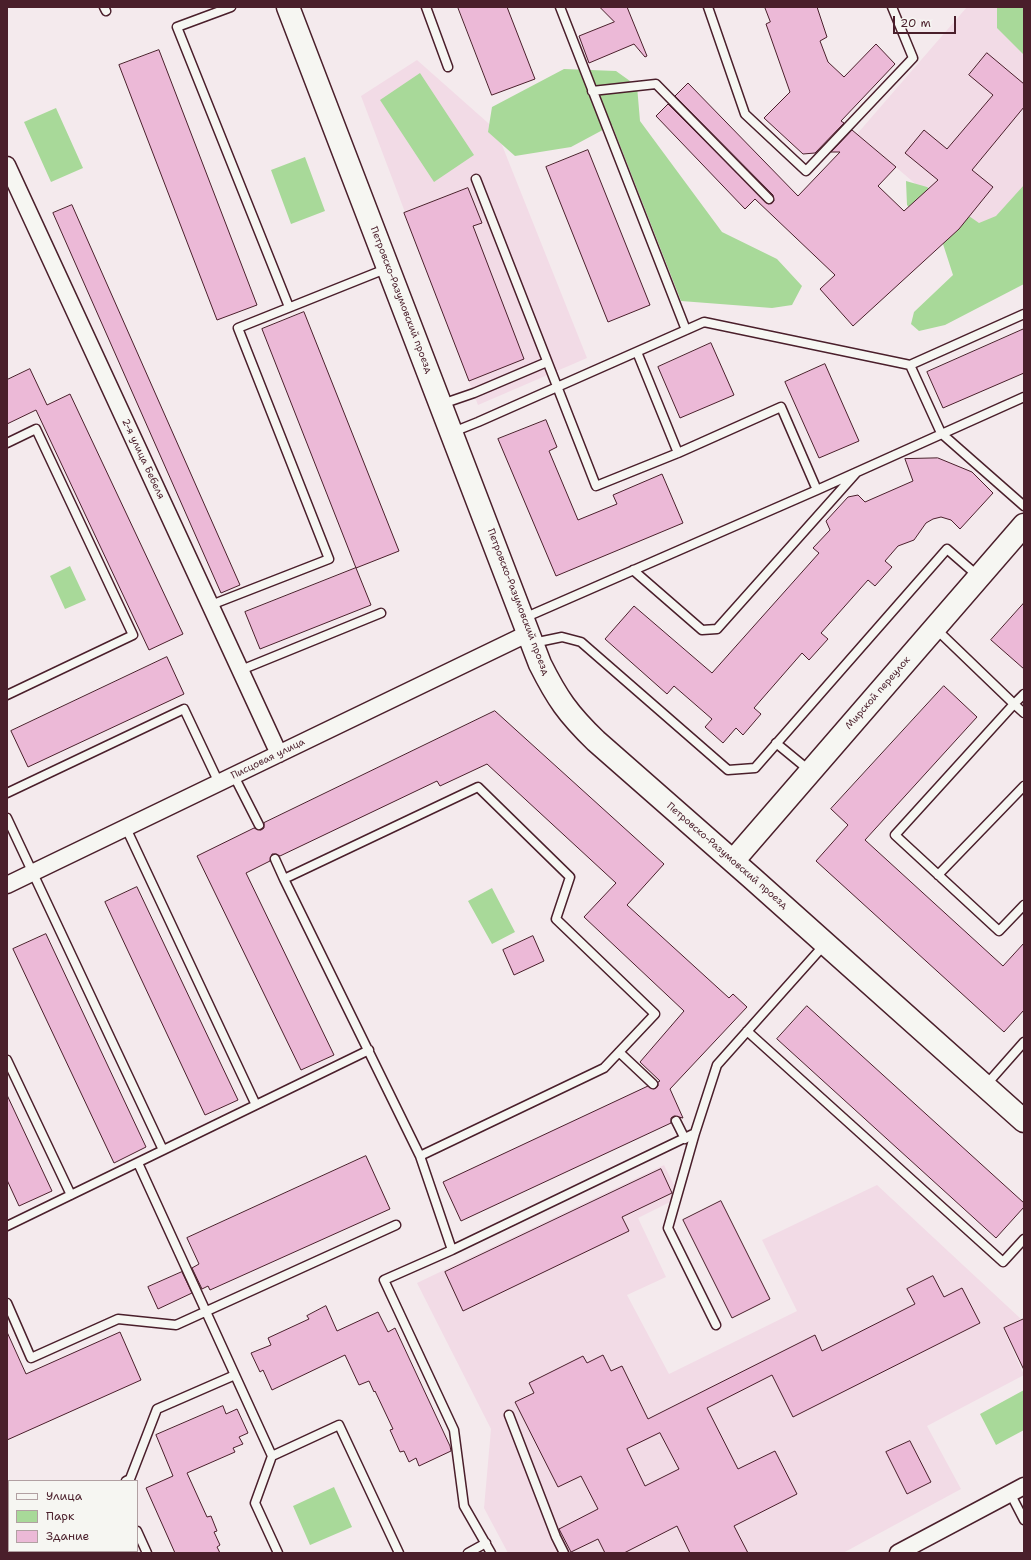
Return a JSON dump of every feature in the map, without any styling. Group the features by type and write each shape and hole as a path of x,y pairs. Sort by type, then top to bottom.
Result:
{"street":[{"name":"Петровско-Разумовский проезд","path":"288,7 528,631 555,694 573,719 596,741 1024,1121"},
{"name":"2-я улица Бебеля","path":"7,164 279,754"},
{"name":"Мирской переулок","path":"733,862 1024,525"},
{"name":"Писцовая улица","path":"7,885 234,776 528,631"},
{"path":"898,1553 1017,1489"}],"lane":[{"path":"231,7 177,26 290,307"},
{"path":"426,7 448,67"},
{"path":"560,7 686,330"},
{"path":"708,7 745,114 806,171 913,58 892,7"},
{"path":"592,91 656,84 769,199"},
{"path":"476,179 596,486 678,453 782,407 817,490"},
{"path":"211,605 329,559 238,328 388,267"},
{"path":"452,432 478,422 704,322 910,364 1024,314"},
{"path":"637,352 678,453"},
{"path":"441,404 474,393 547,362"},
{"path":"910,364 941,433 1024,506"},
{"path":"528,631 633,570 817,490 1024,397"},
{"path":"7,443 36,429 133,635 7,695"},
{"path":"633,570 702,630 717,629 858,471"},
{"path":"528,631 581,642 728,770 755,768 947,549 979,577"},
{"path":"241,670 381,613"},
{"path":"934,628 1024,713"},
{"path":"1024,694 895,835 999,931 1024,905"},
{"path":"7,793 184,710 219,783"},
{"path":"776,744 811,772"},
{"path":"234,776 259,825"},
{"path":"938,875 1024,786"},
{"path":"284,879 478,788 570,877 556,919 655,1014 604,1068 420,1156"},
{"path":"7,818 163,1150"},
{"path":"126,828 256,1105"},
{"path":"275,859 420,1156 452,1250"},
{"path":"716,1325 668,1228 717,1064 825,943"},
{"path":"747,1030 1003,1262 1024,1239"},
{"path":"985,1086 1024,1042"},
{"path":"7,1226 369,1050"},
{"path":"619,1052 653,1084"},
{"path":"7,1060 71,1195"},
{"path":"676,1121 685,1139"},
{"path":"491,1553 464,1506 454,1430 384,1280 452,1250 696,1134"},
{"path":"138,1162 272,1456 255,1503 278,1553"},
{"path":"7,1303 31,1358 118,1319 176,1325 396,1225"},
{"path":"128,1480 130,1479 158,1409 235,1375"},
{"path":"509,1415 556,1537 564,1553"},
{"path":"272,1456 339,1425 399,1553"},
{"path":"1017,1489 1024,1520"},
{"path":"138,1533 147,1553"},
{"path":"468,1553 486,1543"}],"shaded area":[{"path":"967,7 1024,7 1024,210 985,252 925,192 857,134"},
{"path":"417,60 496,130 587,358 478,405 361,96"},
{"path":"664,1165 680,1197 638,1218 666,1277 627,1295 669,1374 797,1311 762,1240 877,1185 1021,1319 1003,1328 1024,1375 927,1426 961,1489 843,1553 508,1553 484,1508 491,1429 417,1283"}],"green space":[{"path":"997,7 1024,7 1024,55 997,28"},
{"path":"564,69 616,71 637,86 640,121 722,232 777,259 802,286 792,305 772,308 681,301 612,125 571,147 515,156 488,132 492,107"},
{"path":"420,73 474,155 434,182 380,100"},
{"path":"56,108 83,168 51,182 24,122"},
{"path":"305,157 325,211 291,224 271,170"},
{"path":"906,181 927,187 979,223 996,216 1024,185 1024,284 945,325 919,331 911,324 914,312 953,275 943,244 907,205"},
{"path":"70,566 86,600 65,609 50,576"},
{"path":"492,888 515,932 492,944 468,901"},
{"path":"1024,1390 1024,1430 996,1445 980,1414"},
{"path":"334,1487 352,1527 310,1545 293,1506"}],"building":[{"path":"458,7 507,7 535,79 492,95"},
{"path":"600,7 627,7 647,56 645,57 634,44 589,63 579,36 614,22"},
{"path":"765,7 817,7 827,37 820,41 828,62 844,77 876,44 895,64 841,121 844,123 815,153 803,154 764,118 790,92 766,24 770,22"},
{"path":"159,50 257,305 217,320 119,65"},
{"path":"987,53 1024,84 1024,107 972,170 993,187 959,229 853,326 820,289 835,275 755,199 745,209 656,116 668,104 768,204 774,201 773,195 675,96 688,83 798,196 840,152 831,152 852,130 896,167 878,186 904,211 938,180 905,153 924,130 947,149 993,95 969,75"},
{"path":"588,150 650,305 608,322 546,167"},
{"path":"468,188 482,223 473,226 524,359 469,381 404,213"},
{"path":"72,205 240,585 221,593 53,213"},
{"path":"304,312 399,551 356,568 262,329"},
{"path":"1024,329 1024,373 943,408 927,372"},
{"path":"711,343 734,395 680,418 658,367"},
{"path":"825,364 859,441 819,458 785,382"},
{"path":"30,369 47,405 70,394 183,634 149,650 36,410 7,424 7,380"},
{"path":"546,420 557,447 549,451 578,520 617,504 613,495 662,474 683,523 556,576 498,439"},
{"path":"938,458 972,472 993,493 960,529 951,520 941,517 933,519 926,523 914,540 898,546 885,561 892,567 875,586 868,580 821,633 828,639 809,660 802,653 754,708 761,714 743,735 736,728 723,743 705,727 712,719 674,686 667,694 605,639 634,606 712,673 819,553 813,548 830,530 826,521 848,497 858,495 865,502 913,481 905,459"},
{"path":"356,568 371,605 260,649 245,612"},
{"path":"1024,603 1024,669 991,640"},
{"path":"167,657 184,694 28,767 11,731"},
{"path":"944,686 977,717 865,840 1003,966 1024,943 1024,1010 1004,1032 816,861 848,825 831,809"},
{"path":"495,711 664,864 627,905 729,998 733,994 747,1007 670,1089 683,1118 674,1116 671,1118 671,1123 461,1221 443,1182 648,1086 654,1089 658,1086 658,1082 660,1081 640,1062 684,1011 584,917 616,883 487,764 440,786 437,781 280,856 272,854 270,861 246,873 334,1055 301,1070 197,856 254,828 261,830 264,828 264,823"},
{"path":"137,887 238,1100 205,1115 105,902"},
{"path":"46,934 146,1147 114,1163 13,949"},
{"path":"533,936 544,961 514,975 503,950"},
{"path":"807,1006 1024,1203 1024,1207 996,1238 777,1039"},
{"path":"7,1095 52,1191 19,1206 7,1180"},
{"path":"366,1156 390,1209 210,1290 208,1286 202,1289 192,1268 199,1264 187,1238"},
{"path":"661,1169 672,1193 622,1217 629,1231 463,1311 445,1272"},
{"path":"721,1201 770,1299 732,1318 683,1220"},
{"path":"182,1272 192,1293 158,1309 148,1287"},
{"path":"933,1276 944,1297 962,1288 980,1323 793,1417 772,1375 707,1408 738,1469 775,1451 797,1494 734,1526 748,1553 690,1553 677,1526 624,1553 605,1553 598,1539 571,1552 559,1529 598,1509 581,1476 558,1487 515,1402 534,1393 529,1383 583,1356 587,1363 603,1355 611,1371 622,1366 648,1419 815,1335 822,1351 915,1304 907,1289","holes":["660,1433 679,1469 645,1486 627,1449"]},
{"path":"326,1306 337,1331 378,1312 388,1332 395,1328 451,1451 419,1466 416,1458 409,1462 404,1451 400,1452 390,1430 393,1429 375,1391 374,1392 369,1381 359,1385 345,1355 272,1390 263,1370 260,1372 251,1353 271,1345 268,1338 309,1319 307,1316"},
{"path":"1024,1319 1024,1370 1004,1328"},
{"path":"7,1332 26,1374 120,1332 141,1380 7,1440"},
{"path":"223,1406 226,1414 237,1409 248,1433 239,1437 243,1444 233,1448 235,1452 187,1473 207,1517 211,1516 217,1531 214,1532 220,1545 217,1547 220,1553 175,1553 146,1488 173,1476 156,1435"},
{"path":"910,1441 931,1482 907,1494 886,1452"}]}
